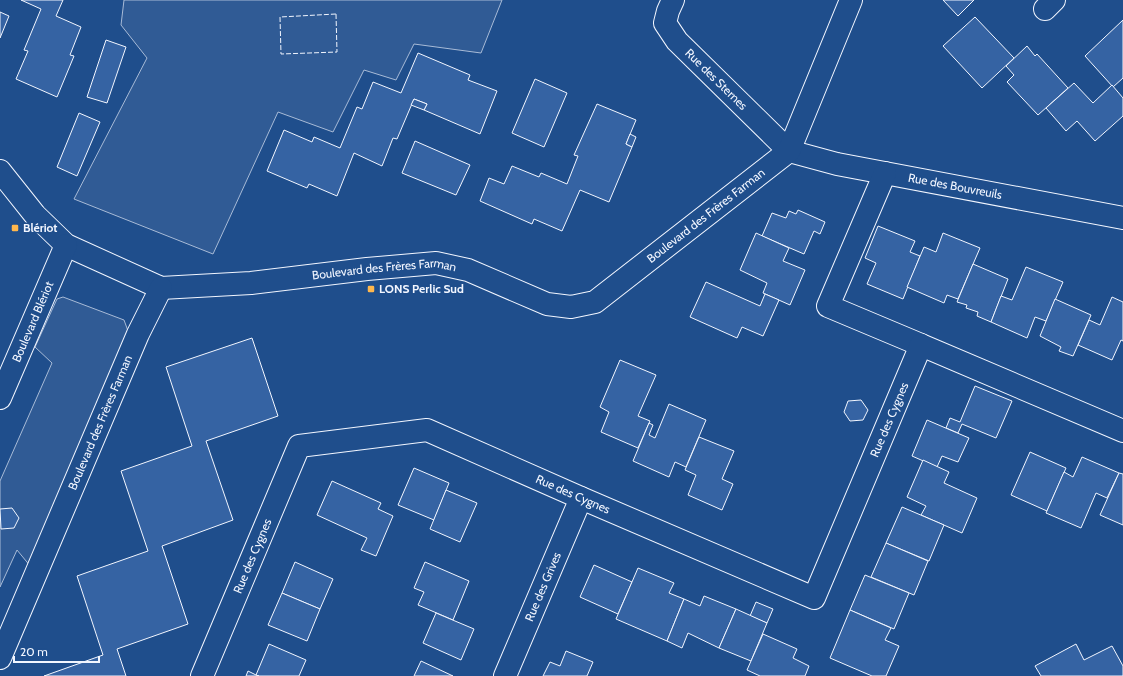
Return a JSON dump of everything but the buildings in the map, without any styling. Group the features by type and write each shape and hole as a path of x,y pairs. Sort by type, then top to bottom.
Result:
{"street":[{"name":"Rue des Sternes","path":"673,0 665,23 676,41 789,151"},
{"name":"Boulevard des Frères Farman","path":"0,658 138,334 161,288 251,283 367,269 436,263 468,270 547,304 571,307 595,302 789,151 851,0"},
{"name":"Rue des Bouvreuils","path":"789,151 837,164 1123,218"},
{"path":"0,171 35,215 66,245 161,288"},
{"path":"885,172 828,306 1123,431"},
{"name":"Boulevard Blériot","path":"0,398 66,245"},
{"name":"Rue des Cygnes","path":"202,676 300,446 427,430 814,598 921,345"},
{"name":"Rue des Grives","path":"505,676 581,498"}],"shaded area":[{"path":"124,0 502,0 481,53 414,44 396,80 364,70 333,132 278,112 213,254 74,199 147,58 121,25"},
{"path":"63,297 124,320 128,331 31,567 17,550 0,587 0,481 52,363 35,347 57,299"}],"fence":[{"path":"336,14 337,52 281,54 280,17 336,14"}],"place":[{"name":"Blériot","path":"15,228"},
{"name":"LONS Perlic Sud","path":"371,289"}]}
